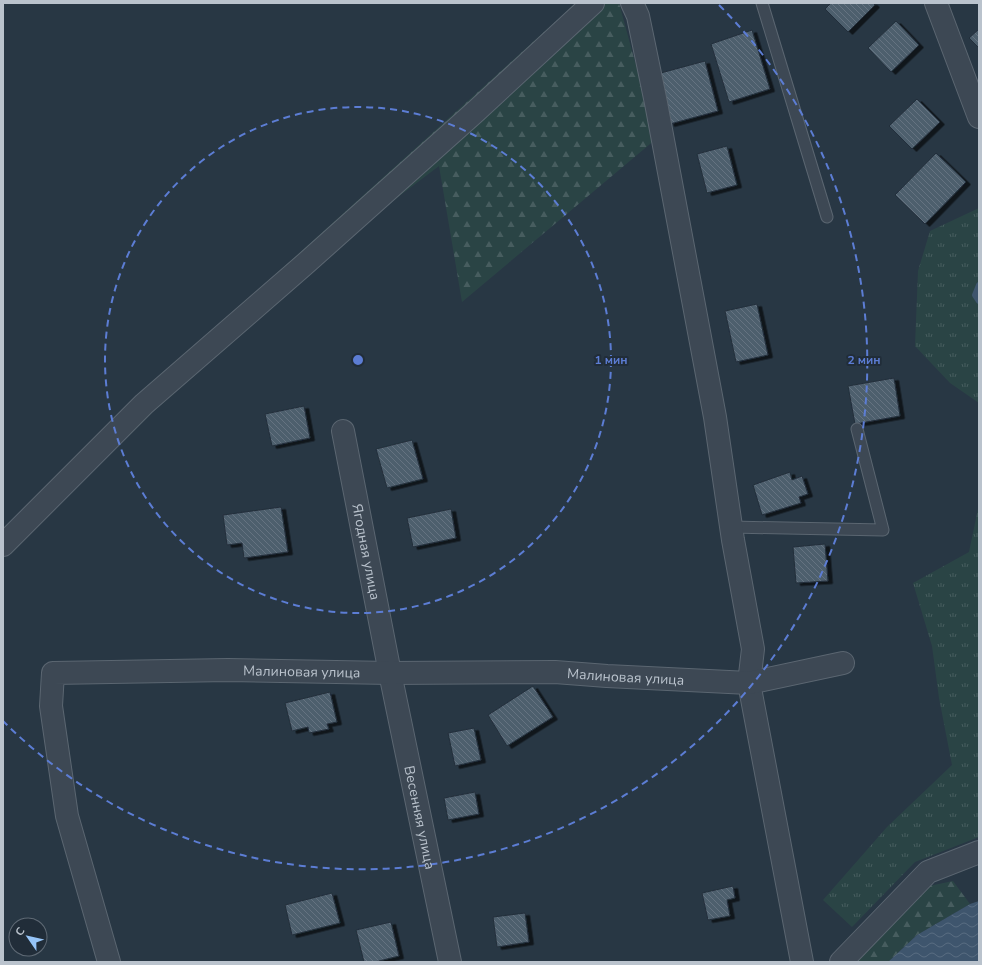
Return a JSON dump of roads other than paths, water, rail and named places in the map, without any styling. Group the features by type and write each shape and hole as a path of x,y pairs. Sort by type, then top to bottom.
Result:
{"street":[{"path":"3,545 144,404 475,112 593,3"},
{"path":"632,3 638,16 656,103 715,417 731,527 753,649 749,683 802,962"},
{"path":"936,3 979,117"},
{"name":"Ягодная улица","path":"343,430 390,673"},
{"name":"Малиновая улица","path":"109,962 67,816 51,706 53,673 228,670 390,673 555,672 749,683 843,664"},
{"name":"Весенняя улица","path":"390,673 450,962"},
{"path":"840,962 928,872 979,852"}],"lane":[{"path":"762,3 827,216"},
{"path":"731,527 883,530 857,429"}],"water":[{"path":"979,901 979,962 888,962 917,935 970,904"}],"waterway":[{"path":"979,285 975,295 979,301"}]}
